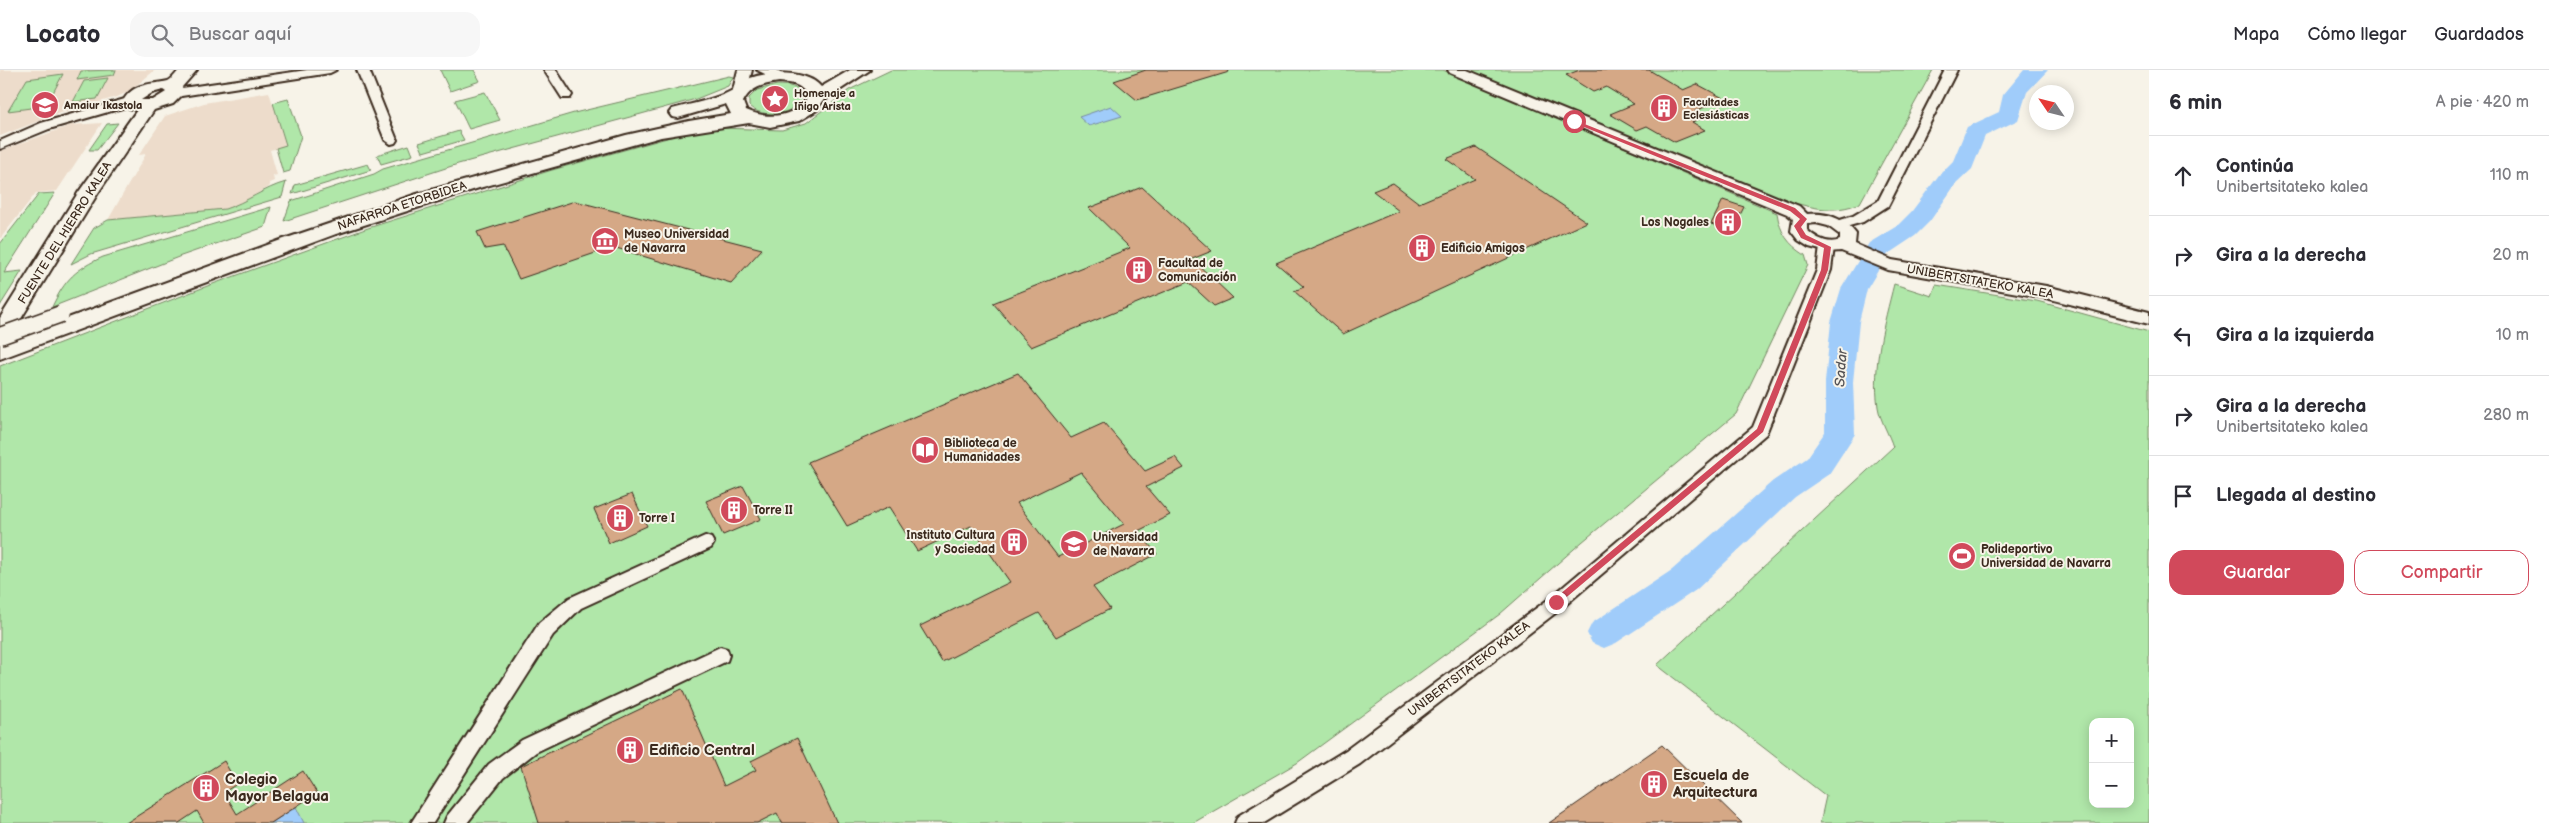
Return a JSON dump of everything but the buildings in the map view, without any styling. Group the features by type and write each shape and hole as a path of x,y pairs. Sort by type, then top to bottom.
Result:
{"main road":[{"path":"173,83 168,100 140,103 138,93 154,86 173,83 189,70"},
{"path":"797,78 821,70"},
{"path":"797,78 812,86 816,98 862,70"},
{"path":"836,85 873,70"},
{"name":"NAFARROA ETORBIDEA","path":"0,352 64,321 326,216 436,180 738,93 771,73 797,78"},
{"path":"738,93 735,108 746,118"},
{"name":"NAFARROA ETORBIDEA","path":"0,340 64,321 446,191 625,140 702,122 746,118 757,121 783,120 806,111 816,98"},
{"name":"FUENTE DEL HIERRO KALEA","path":"0,336 88,193 140,103"}],"street":[{"path":"173,83 330,70"},
{"path":"363,70 391,140"},
{"path":"550,70 566,95"},
{"path":"738,93 745,70"},
{"path":"1454,70 1793,210 1803,219"},
{"path":"1838,225 1858,219 1883,203 1951,70"},
{"path":"0,145 45,126 140,103"},
{"path":"1816,218 1838,225 1848,234 1848,242 1843,248 1803,236 1797,226 1803,219 1816,218"},
{"name":"UNIBERTSITATEKO KALEA","path":"1245,823 1353,757 1417,709 1556,602 1760,430 1824,270 1843,248 1888,265 2046,292 2149,318"},
{"name":"NAFARROA ETORBIDEA","path":"0,336 64,321"},
{"path":"421,823 546,629 560,614 575,603 705,543"},
{"path":"454,823 496,771 529,746 720,655"}],"shaded area":[{"name":"Amaiur Ikastola","path":"0,70 155,70 130,91 117,97 57,114 0,136"},
{"path":"269,92 286,146 270,150 277,175 273,176 274,181 269,183 269,187 239,205 225,209 108,220 146,154 139,155 165,116 204,103"},
{"path":"102,123 57,191 36,193 0,239 0,151 71,125"}],"green space":[{"path":"116,70 114,75 77,80 81,71"},
{"path":"440,70 474,70 480,81 450,91"},
{"name":"Universidad de Navarra","path":"891,70 1443,70 1777,213 1783,232 1794,247 1805,255 1808,265 1736,414 1582,542 1500,614 1297,763 1193,823 0,823 0,366 210,285 368,228 552,170 692,131 719,128 782,130 806,123 849,90"},
{"path":"1469,70 1933,70 1860,203 1850,207 1831,209 1811,207 1781,199"},
{"path":"63,74 46,106 8,111 27,79"},
{"path":"729,76 733,77 728,86 696,99 458,164 284,221 291,201 374,174 383,169 574,113"},
{"path":"108,78 97,99 73,102 84,81"},
{"path":"777,85 789,86 799,90 802,97 793,108 786,112 770,114 762,113 749,106 749,98 757,90"},
{"path":"485,92 500,120 469,129 455,100"},
{"path":"288,99 301,136 290,171 283,173 276,148 286,145 273,103"},
{"path":"118,123 97,150 89,150 107,124"},
{"path":"459,131 464,140 423,152 419,143"},
{"path":"409,145 413,155 381,164 377,155"},
{"path":"368,164 371,170 292,194 295,185"},
{"path":"286,182 282,197 91,254 71,264 94,228 108,220 225,209"},
{"path":"55,193 4,273 22,271 0,306 0,244 39,194"},
{"path":"271,207 265,227 181,256 52,307 72,276 85,266 103,257"},
{"name":"Polideportivo Universidad de Navarra","path":"1894,284 1932,296 1936,285 2037,301 2149,332 2149,823 1820,823 1826,796 1657,665 1893,447 1878,407 1878,360"}],"water":[{"path":"1111,106 1122,116 1089,126 1079,117"},
{"path":"296,807 304,823 271,823"}],"waterway":[{"name":"Sadar","path":"1604,633 1684,580 1784,489 1818,466 1840,434 1839,382 1845,322 1854,289 1878,249 1906,231 1921,216 1947,180 1964,164 1975,132 2010,115 2014,95 2037,70"}],"place":[{"name":"Homenaje a Iñigo Arista","path":"775,99"},
{"name":"Amaiur Ikastola","path":"45,105"},
{"name":"Facultades Eclesiásticas","path":"1664,108"},
{"name":"Los Nogales","path":"1728,222"},
{"name":"Museo Universidad de Navarra","path":"605,241"},
{"name":"Edificio Amigos","path":"1422,248"},
{"name":"Facultad de Comunicación","path":"1139,270"},
{"name":"Biblioteca de Humanidades","path":"925,450"},
{"name":"Torre II","path":"734,510"},
{"name":"Torre I","path":"620,518"},
{"name":"Instituto Cultura y Sociedad","path":"1014,542"},
{"name":"Universidad de Navarra","path":"1074,544"},
{"name":"Polideportivo Universidad de Navarra","path":"1962,556"},
{"name":"Edificio Central","path":"630,750"},
{"name":"Escuela de Arquitectura","path":"1654,784"},
{"name":"Colegio Mayor Belagua","path":"206,788"}],"route":[{"path":"1556,602 1760,430 1824,270 1824,256 1827,247 1818,245 1803,236 1797,226 1803,219 1793,210 1574,121"}]}
